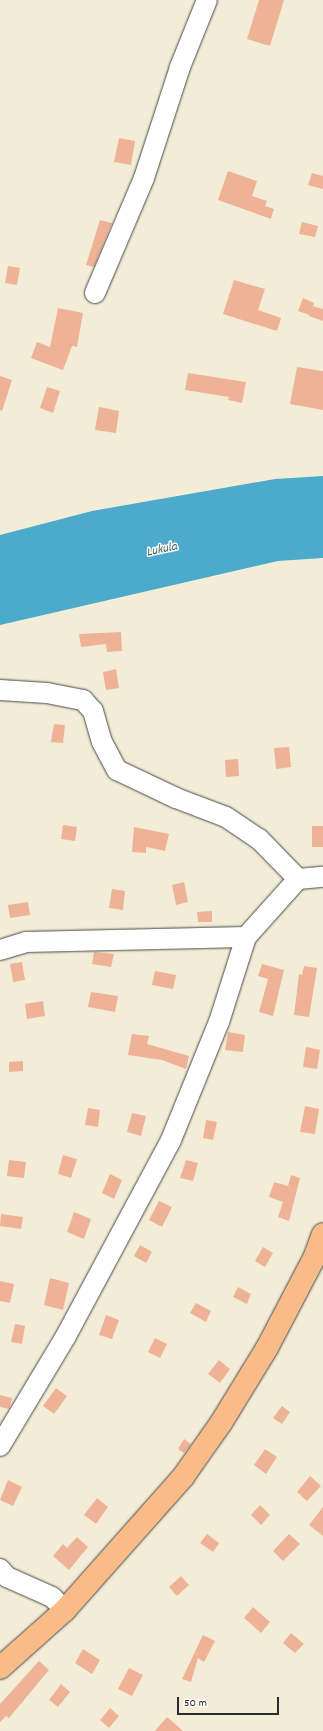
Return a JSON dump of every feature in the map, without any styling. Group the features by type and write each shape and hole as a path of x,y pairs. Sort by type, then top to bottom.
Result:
{"highway":[{"path":"0,1668 65,1610 183,1477 221,1423 267,1348 315,1256 323,1234"}],"street":[{"path":"95,293 144,178 180,67 208,0"},
{"path":"0,690 47,693 82,700 93,711 102,742 117,770 176,798 226,817 259,839 298,879"},
{"path":"0,1446 66,1336 171,1140 219,1022 246,937 298,879 323,876"},
{"path":"0,950 26,942 246,937"},
{"path":"0,1569 7,1577 52,1597 65,1610"}],"water":[{"name":"Lukula","path":"323,476 323,558 278,561 0,625 0,535 92,511 275,479"}],"building":[{"path":"259,0 284,0 270,46 247,39"},
{"path":"119,138 135,141 131,165 114,162"},
{"path":"228,171 257,181 252,196 267,201 265,206 274,209 271,219 218,200"},
{"path":"312,173 323,176 323,189 308,185"},
{"path":"100,220 112,223 94,267 86,265"},
{"path":"302,222 318,226 315,237 299,234"},
{"path":"8,266 20,268 17,285 5,283"},
{"path":"234,280 265,289 258,310 281,318 277,331 223,314"},
{"path":"303,298 314,303 310,315 298,311"},
{"path":"313,306 323,309 323,321 309,316"},
{"path":"58,308 83,313 77,347 72,346 63,370 31,358 37,342 50,347"},
{"path":"297,367 323,371 323,410 290,404"},
{"path":"188,373 246,382 242,403 228,400 229,397 185,390"},
{"path":"0,376 12,380 2,411 0,410"},
{"path":"47,387 60,391 53,413 40,408"},
{"path":"99,407 119,411 116,433 95,430"},
{"path":"121,632 122,651 107,652 106,644 81,647 79,634"},
{"path":"116,669 119,688 106,690 103,672"},
{"path":"54,724 65,725 63,743 51,742"},
{"path":"289,747 291,767 276,769 274,748"},
{"path":"238,759 239,776 226,777 225,760"},
{"path":"63,825 77,827 75,841 61,839"},
{"path":"312,826 323,826 323,847 312,847"},
{"path":"134,827 169,834 165,851 146,847 146,853 132,852"},
{"path":"184,882 188,902 176,905 172,885"},
{"path":"112,889 125,891 123,910 109,908"},
{"path":"28,902 30,915 10,918 8,905"},
{"path":"212,911 212,922 198,922 197,912"},
{"path":"94,952 114,954 111,967 92,964"},
{"path":"22,962 25,980 13,982 10,964"},
{"path":"262,964 284,970 273,1016 259,1012 268,979 258,976"},
{"path":"304,966 317,968 309,1017 294,1015 299,974 302,975"},
{"path":"155,971 176,975 173,989 152,985"},
{"path":"91,992 118,996 115,1012 88,1007"},
{"path":"43,1001 45,1016 27,1019 25,1004"},
{"path":"228,1032 245,1035 243,1052 225,1050"},
{"path":"132,1034 149,1036 147,1044 189,1056 186,1069 162,1060 128,1055"},
{"path":"306,1047 320,1050 317,1069 303,1067"},
{"path":"23,1061 23,1071 9,1072 9,1062"},
{"path":"305,1106 319,1109 315,1134 300,1132"},
{"path":"88,1108 100,1110 98,1127 85,1125"},
{"path":"132,1113 146,1116 141,1136 127,1132"},
{"path":"206,1120 217,1122 213,1140 203,1138"},
{"path":"63,1155 77,1159 71,1178 58,1174"},
{"path":"9,1160 26,1162 24,1178 7,1176"},
{"path":"186,1160 198,1163 193,1181 180,1178"},
{"path":"110,1174 122,1180 114,1199 102,1193"},
{"path":"291,1175 300,1178 289,1221 278,1217 283,1202 269,1197 274,1182 288,1186"},
{"path":"159,1201 172,1207 162,1227 149,1220"},
{"path":"74,1212 91,1219 84,1239 67,1232"},
{"path":"1,1214 23,1217 21,1229 0,1226"},
{"path":"140,1245 152,1252 146,1263 134,1256"},
{"path":"263,1247 273,1253 265,1267 255,1261"},
{"path":"50,1278 69,1283 63,1310 44,1305"},
{"path":"0,1281 14,1284 10,1303 0,1301"},
{"path":"238,1287 251,1294 247,1304 233,1297"},
{"path":"196,1303 211,1311 206,1322 190,1313"},
{"path":"106,1315 119,1320 112,1339 99,1335"},
{"path":"15,1324 25,1326 22,1344 11,1342"},
{"path":"155,1338 167,1344 160,1358 148,1352"},
{"path":"219,1360 230,1369 220,1383 208,1374"},
{"path":"56,1388 67,1396 54,1414 43,1406"},
{"path":"0,1395 12,1398 9,1409 0,1407"},
{"path":"282,1406 290,1412 282,1424 273,1418"},
{"path":"184,1439 191,1444 184,1453 178,1449"},
{"path":"265,1449 277,1457 266,1474 254,1465"},
{"path":"310,1476 321,1486 307,1501 297,1492"},
{"path":"8,1480 22,1487 13,1506 0,1500"},
{"path":"97,1498 108,1507 96,1524 84,1515"},
{"path":"260,1505 270,1515 261,1525 251,1515"},
{"path":"323,1507 323,1536 309,1525"},
{"path":"207,1534 219,1543 213,1552 200,1543"},
{"path":"289,1534 300,1544 283,1561 273,1551"},
{"path":"77,1537 88,1547 69,1570 53,1556 63,1544 67,1548"},
{"path":"181,1576 189,1585 177,1596 169,1587"},
{"path":"253,1607 270,1622 261,1633 244,1618"},
{"path":"291,1633 304,1644 295,1653 283,1643"},
{"path":"203,1635 215,1641 204,1662 198,1658 191,1682 182,1679"},
{"path":"83,1649 100,1660 92,1674 75,1663"},
{"path":"39,1661 49,1670 9,1718 6,1716 0,1722 0,1704"},
{"path":"129,1668 143,1675 132,1696 118,1689"},
{"path":"61,1684 70,1692 58,1707 49,1700"},
{"path":"110,1708 119,1716 109,1728 100,1720"},
{"path":"167,1717 183,1731 155,1731"}]}
